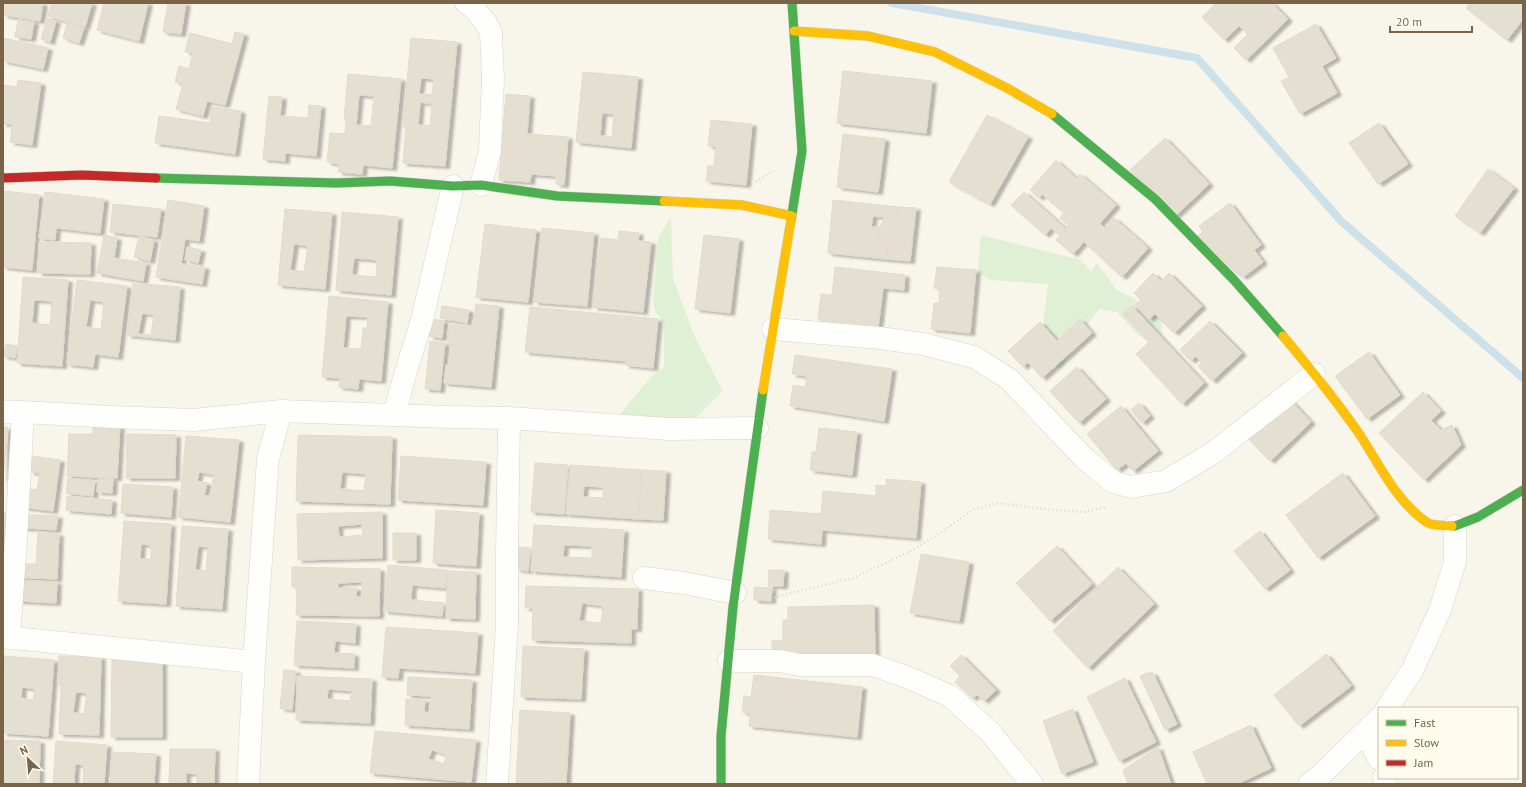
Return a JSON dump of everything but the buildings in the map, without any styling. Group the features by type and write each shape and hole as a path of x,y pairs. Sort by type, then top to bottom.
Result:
{"street":[{"path":"466,3 471,5 486,23 491,33 493,79 490,150 481,184"},
{"path":"720,784 720,736 729,661 734,600 758,428 802,151 792,3"},
{"path":"794,31 868,36 935,52 1007,88 1054,115 1155,198 1234,280 1307,364 1358,432 1390,484 1414,512 1430,524 1455,526 1478,517 1523,490"},
{"path":"3,178 82,174 270,182 337,183 390,181 453,186 481,184 557,196 742,205 792,216"},
{"path":"394,415 422,320 453,186"},
{"path":"773,329 880,338 923,344 974,357 1009,379 1084,458 1112,482 1131,487 1166,481 1214,453 1314,374"},
{"path":"248,784 254,662 268,459 282,411"},
{"path":"254,662 6,637 16,541 13,412 194,420 282,411 509,418 670,430 758,428"},
{"path":"497,784 507,624 509,418"},
{"path":"1388,707 1412,671 1440,610 1455,562 1455,526"},
{"path":"644,578 684,583 734,600"},
{"path":"729,661 780,661 799,664 873,665 909,678 950,696 990,732 1032,784"},
{"path":"1372,725 1378,753"},
{"path":"1309,784 1372,725"}],"path":[{"path":"722,204 780,167 801,158"},
{"path":"734,600 853,578 909,552 974,509 998,503 1084,512 1108,506"}],"green space":[{"path":"671,216 673,279 695,337 723,391 694,420 615,420 650,378 664,367 664,323 656,313 653,303 658,238"},
{"path":"981,235 1081,260 1091,272 1097,263 1117,290 1162,313 1161,347 1138,335 1117,312 1099,309 1081,333 1061,369 1039,360 1048,284 990,280 978,272"}],"waterway":[{"path":"892,3 1197,58 1342,222 1523,378"}],"traffic: fast":[{"path":"791,220 802,151 792,3"},
{"path":"1052,114 1155,199 1234,280 1283,336"},
{"path":"156,178 337,183 390,181 453,186 481,185 557,196 664,201"},
{"path":"721,784 721,736 733,607 763,390"},
{"path":"1452,526 1478,517 1523,490"}],"traffic: slow":[{"path":"794,31 868,36 935,52 1007,88 1052,114"},
{"path":"664,201 742,205 792,216"},
{"path":"763,390 791,220"},
{"path":"1283,336 1322,383 1358,432 1388,481 1406,504 1416,514 1430,524 1452,526"}],"traffic: jam":[{"path":"3,178 82,175 156,178"}]}
